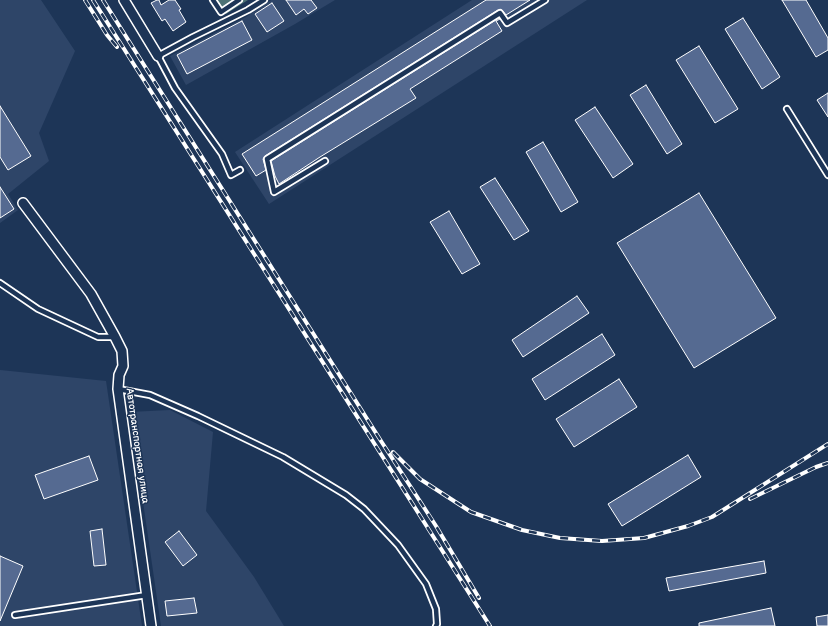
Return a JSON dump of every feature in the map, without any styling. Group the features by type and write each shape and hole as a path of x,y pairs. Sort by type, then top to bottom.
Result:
{"street":[{"path":"124,0 158,56"},
{"name":"Автотранспортная улица","path":"23,203 91,294 122,351 123,366 118,375 118,389 151,626"}],"lane":[{"path":"213,0 221,12 240,0"},
{"path":"240,170 231,175 222,154 175,88 158,56 192,37 248,10 264,0"},
{"path":"325,161 274,192 267,159 500,13 507,23 545,0"},
{"path":"787,109 828,175"},
{"path":"0,283 38,309 98,337 115,337"},
{"path":"118,389 150,395 198,416 283,457 346,495 364,509 398,546 426,584 436,609 436,626"},
{"path":"15,616 146,595"}],"shaded area":[{"path":"0,0 41,0 75,51 39,133 49,161 8,194 18,210 0,223"},
{"path":"271,0 335,0 186,85 170,56 246,17"},
{"path":"472,0 587,0 269,204 235,152"},
{"path":"0,370 106,381 142,626 0,626"},
{"path":"170,410 213,432 206,511 254,577 284,626 161,626 130,412"}],"green space":[{"path":"217,0 248,0 226,14"}],"building":[{"path":"159,0 161,5 169,0 175,0 181,9 179,10 186,22 173,31 165,19 162,21 151,3"},
{"path":"286,0 311,0 317,8 308,14 304,9 296,15"},
{"path":"486,0 530,0 506,15 502,10 498,10 265,156 263,159 266,170 256,176 242,154"},
{"path":"782,0 806,0 828,38 828,50 816,57"},
{"path":"272,3 284,21 267,32 255,14"},
{"path":"499,18 500,19 496,21 502,31 410,89 416,98 279,184 271,161"},
{"path":"743,18 780,77 762,89 725,29"},
{"path":"242,21 252,40 187,74 177,55"},
{"path":"699,46 738,109 715,123 676,60"},
{"path":"646,85 682,144 667,154 630,95"},
{"path":"828,93 828,117 817,100"},
{"path":"0,106 31,156 8,170 0,157"},
{"path":"595,107 633,164 613,178 575,120"},
{"path":"543,142 578,202 561,212 526,152"},
{"path":"495,178 529,231 514,240 480,187"},
{"path":"0,187 14,209 0,218"},
{"path":"699,193 776,318 694,368 617,243"},
{"path":"449,211 480,264 462,274 430,222"},
{"path":"577,296 589,313 523,357 512,340"},
{"path":"602,334 615,355 545,400 532,379"},
{"path":"619,379 637,407 574,447 556,419"},
{"path":"688,455 701,477 622,526 608,504"},
{"path":"89,456 98,480 44,499 35,475"},
{"path":"102,529 106,565 94,566 90,531"},
{"path":"179,531 197,555 183,566 165,542"},
{"path":"0,556 23,566 0,621"},
{"path":"764,561 766,573 669,591 666,578"},
{"path":"194,598 197,613 167,616 165,601"},
{"path":"771,608 775,626 699,626 699,623"},
{"path":"828,615 828,626 817,626 816,617"}],"railway":[{"path":"85,0 107,35 117,47"},
{"path":"93,0 490,626"},
{"path":"103,0 436,526 479,598"},
{"path":"393,452 420,479 471,512 522,530 560,538 602,541 644,538 688,526 712,517 828,444"},
{"path":"750,499 816,467 828,463"}]}
